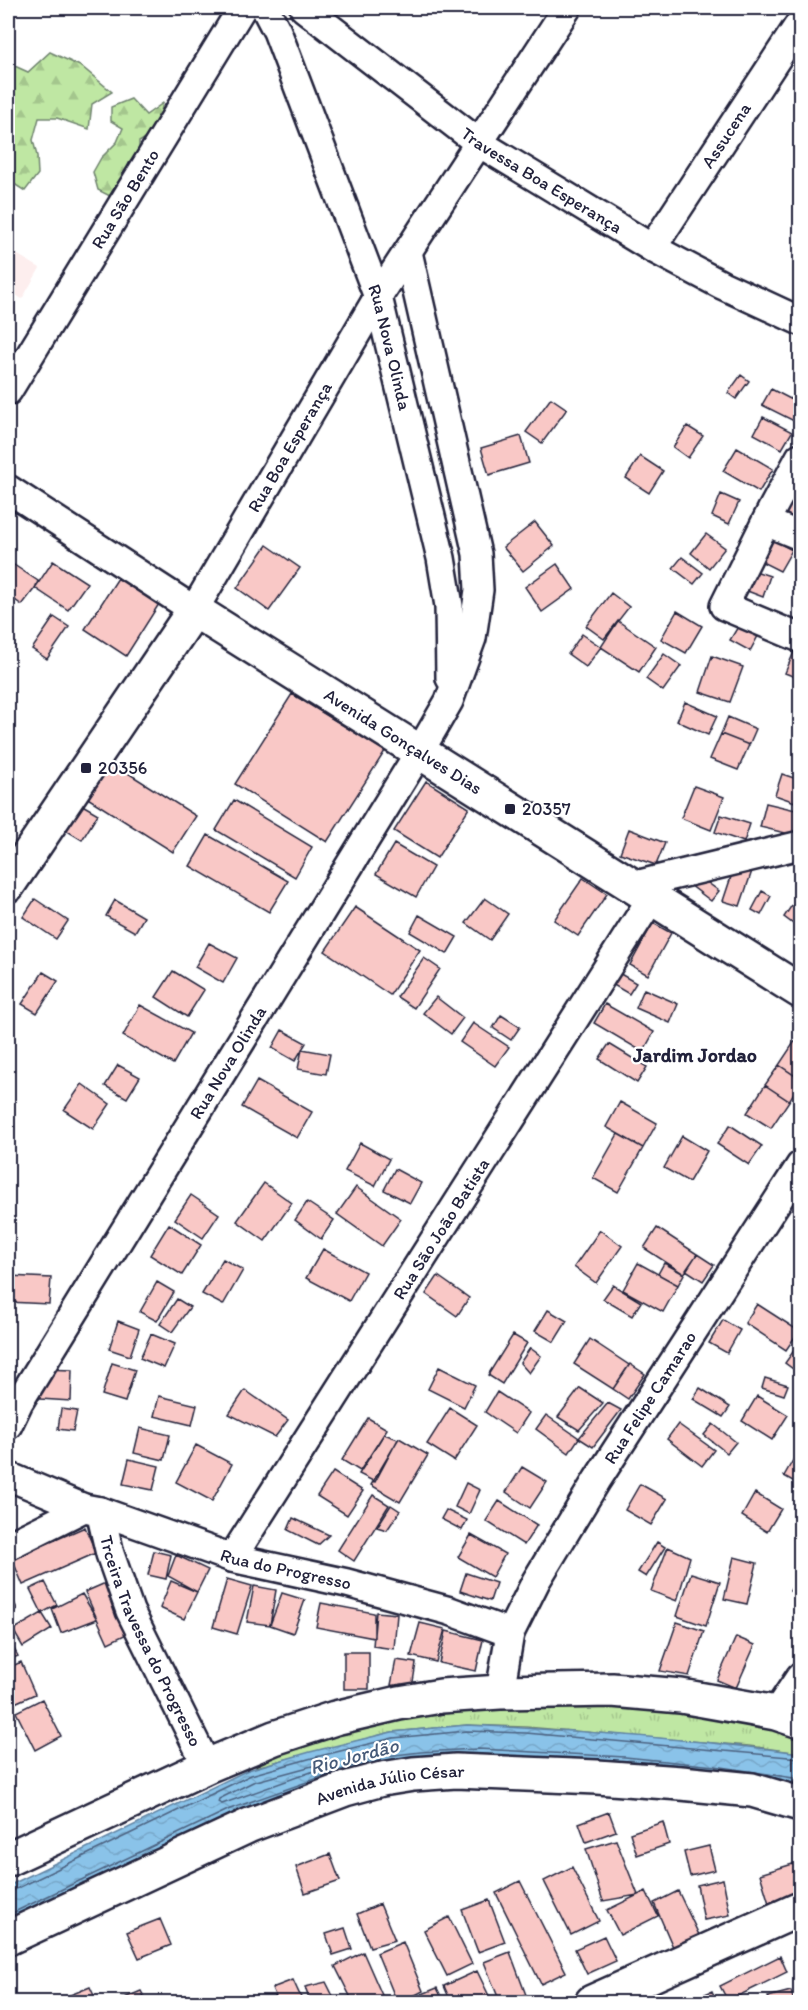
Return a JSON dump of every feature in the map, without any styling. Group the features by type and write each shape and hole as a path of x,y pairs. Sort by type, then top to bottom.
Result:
{"street":[{"name":"Rua São Bento","path":"8,392 242,8"},
{"name":"Rua Nova Olinda","path":"266,8 277,31 378,297 441,558 449,606 451,654 449,701"},
{"name":"Travessa Boa Esperança","path":"304,8 479,143 652,248 722,285 801,321"},
{"name":"Rua Boa Esperança","path":"8,885 194,610 378,297 567,8"},
{"name":"Assucena","path":"652,248 801,23"},
{"name":"Rua Nova Olinda","path":"8,1425 25,1391 420,751 449,701 472,638 479,590 477,554 408,252"},
{"path":"801,457 765,522 724,606 801,638"},
{"name":"Avenida Gonçalves Dias","path":"8,489 194,610 801,991"},
{"path":"765,522 801,536"},
{"path":"641,892 801,844"},
{"name":"Rua São João Batista","path":"232,1558 495,1142 641,892"},
{"name":"Rua Felipe Camarao","path":"510,1633 536,1581 597,1480 801,1166"},
{"name":"Rua do Progresso","path":"8,1476 92,1510 232,1558 347,1583 450,1611 510,1633"},
{"path":"8,1546 92,1510"},
{"name":"Trceira Travessa do Progresso","path":"92,1510 130,1611 207,1766"},
{"path":"500,1692 510,1633"},
{"path":"8,1859 207,1766 274,1738 335,1718 399,1703 441,1695 612,1690 681,1696 788,1717 801,1677"},
{"name":"Avenida Júlio César","path":"8,1938 250,1825 345,1789 382,1779 456,1771 597,1777 752,1790 801,1804"},
{"path":"592,2002 621,1995 801,1910"}],"shaded area":[{"path":"8,249 40,268 22,299 8,290"}],"green space":[{"path":"50,52 82,67 112,92 92,104 89,129 57,118 39,118 33,140 38,174 25,191 8,180 8,137 10,135 8,133 8,63 28,72"},
{"path":"131,99 146,115 163,103 156,132 139,142 139,153 129,163 124,180 112,197 98,190 93,172 101,158 117,142 123,128 111,121 111,107"},
{"path":"548,1701 685,1710 800,1735 800,1753 749,1746 526,1727 467,1725 392,1732 256,1767 252,1761 306,1742 406,1716"}],"water":[{"name":"Rio Jordão","path":"467,1725 634,1736 800,1753 800,1785 714,1772 624,1763 478,1755 421,1758 352,1772 232,1814 8,1922 8,1886 248,1770 392,1732"}],"building":[{"path":"741,375 749,381 736,399 728,393"},
{"path":"771,389 800,404 798,423 762,405"},
{"path":"551,398 567,409 542,443 526,432"},
{"path":"763,417 792,432 782,449 754,434"},
{"path":"687,426 703,436 688,458 673,447"},
{"path":"521,436 529,463 489,475 481,448"},
{"path":"737,448 773,469 759,492 723,471"},
{"path":"640,456 663,471 649,493 626,478"},
{"path":"721,494 739,502 729,524 712,516"},
{"path":"787,498 800,504 800,517 795,528 777,520"},
{"path":"535,522 554,546 523,571 503,547"},
{"path":"706,534 725,548 709,568 691,553"},
{"path":"768,537 792,550 780,571 756,559"},
{"path":"267,545 300,568 269,611 237,588"},
{"path":"682,557 703,573 694,584 673,568"},
{"path":"8,561 38,581 22,605 8,595"},
{"path":"53,561 87,583 68,610 35,588"},
{"path":"557,564 574,589 542,612 525,587"},
{"path":"749,569 770,576 763,597 742,589"},
{"path":"118,578 159,604 126,656 85,629"},
{"path":"611,593 629,607 604,639 586,626"},
{"path":"8,605 15,610 8,622"},
{"path":"677,611 702,626 686,653 661,639"},
{"path":"54,617 69,627 47,659 32,649"},
{"path":"618,621 656,647 639,672 601,647"},
{"path":"739,625 758,636 750,651 730,640"},
{"path":"582,634 601,647 586,667 568,654"},
{"path":"794,652 800,655 800,679 785,673"},
{"path":"664,654 681,666 663,691 646,679"},
{"path":"712,656 743,667 730,702 700,692"},
{"path":"292,694 385,751 327,842 235,784"},
{"path":"685,702 717,716 708,735 677,721"},
{"path":"800,710 800,728 794,726"},
{"path":"728,717 756,729 749,745 721,734"},
{"path":"721,734 749,745 738,770 710,759"},
{"path":"109,761 196,816 173,852 86,797"},
{"path":"782,774 800,780 800,789 795,802 775,795"},
{"path":"426,781 469,808 437,858 394,831"},
{"path":"694,786 724,797 711,830 681,818"},
{"path":"234,800 312,847 295,877 216,830"},
{"path":"79,803 98,814 82,840 64,829"},
{"path":"766,803 800,811 798,836 760,827"},
{"path":"721,815 750,824 744,842 715,832"},
{"path":"629,829 665,843 656,865 620,853"},
{"path":"208,835 288,881 269,912 190,866"},
{"path":"394,844 433,867 416,897 376,874"},
{"path":"735,865 752,871 740,906 723,901"},
{"path":"697,875 719,891 711,901 690,885"},
{"path":"583,878 607,894 578,936 554,920"},
{"path":"762,891 771,896 761,915 752,910"},
{"path":"800,893 800,929 784,917"},
{"path":"485,898 508,914 490,940 466,923"},
{"path":"35,899 68,921 56,939 23,917"},
{"path":"115,900 144,917 135,932 106,916"},
{"path":"355,907 420,950 390,995 325,951"},
{"path":"419,915 457,937 447,954 410,932"},
{"path":"653,923 671,933 648,975 630,965"},
{"path":"209,943 237,958 223,983 195,967"},
{"path":"800,945 800,959 794,955"},
{"path":"424,958 440,969 414,1008 397,997"},
{"path":"173,971 204,990 187,1017 156,997"},
{"path":"43,972 58,981 37,1013 22,1004"},
{"path":"617,972 636,983 629,994 610,983"},
{"path":"644,989 678,1004 670,1023 636,1008"},
{"path":"436,997 463,1018 451,1034 423,1013"},
{"path":"605,1004 654,1032 643,1052 594,1023"},
{"path":"140,1005 191,1033 173,1064 123,1036"},
{"path":"501,1015 520,1027 511,1040 493,1028"},
{"path":"473,1023 509,1047 495,1066 460,1042"},
{"path":"282,1030 306,1043 295,1061 272,1048"},
{"path":"795,1041 800,1045 800,1079 779,1065"},
{"path":"609,1044 647,1067 637,1083 599,1059"},
{"path":"302,1049 330,1054 326,1074 298,1069"},
{"path":"118,1065 140,1077 127,1098 105,1086"},
{"path":"779,1065 800,1079 789,1101 765,1085"},
{"path":"257,1081 312,1112 297,1138 242,1107"},
{"path":"82,1084 110,1104 93,1129 64,1110"},
{"path":"765,1085 789,1101 771,1128 747,1113"},
{"path":"620,1102 657,1123 643,1148 606,1127"},
{"path":"730,1125 762,1146 749,1165 717,1144"},
{"path":"618,1134 643,1148 618,1192 593,1178"},
{"path":"682,1136 707,1151 689,1182 664,1168"},
{"path":"360,1143 389,1159 375,1186 345,1171"},
{"path":"395,1169 421,1183 410,1203 384,1190"},
{"path":"264,1183 292,1203 265,1241 237,1221"},
{"path":"356,1187 401,1219 382,1246 337,1214"},
{"path":"191,1195 219,1214 203,1238 175,1219"},
{"path":"307,1202 334,1220 321,1239 295,1220"},
{"path":"169,1224 201,1245 182,1275 150,1255"},
{"path":"657,1228 697,1254 684,1274 644,1248"},
{"path":"600,1230 622,1246 596,1283 574,1267"},
{"path":"323,1249 365,1272 349,1301 306,1278"},
{"path":"697,1254 714,1265 703,1281 686,1270"},
{"path":"223,1259 243,1270 223,1305 202,1294"},
{"path":"638,1263 678,1285 663,1312 623,1290"},
{"path":"664,1263 684,1274 678,1285 658,1274"},
{"path":"8,1276 51,1278 49,1304 8,1302"},
{"path":"438,1276 469,1298 457,1316 426,1294"},
{"path":"157,1282 174,1292 157,1321 140,1312"},
{"path":"613,1285 641,1302 632,1316 603,1299"},
{"path":"177,1299 190,1307 172,1332 160,1324"},
{"path":"757,1304 799,1331 786,1350 745,1323"},
{"path":"548,1310 567,1321 554,1342 535,1331"},
{"path":"723,1320 740,1330 727,1353 709,1343"},
{"path":"118,1321 139,1329 130,1356 109,1349"},
{"path":"151,1334 175,1344 164,1368 140,1358"},
{"path":"513,1335 527,1343 502,1384 488,1375"},
{"path":"590,1339 629,1365 613,1389 574,1364"},
{"path":"800,1342 800,1374 785,1363"},
{"path":"530,1348 541,1356 529,1373 520,1363"},
{"path":"112,1363 135,1370 125,1402 102,1395"},
{"path":"630,1364 645,1374 628,1399 613,1389"},
{"path":"439,1367 475,1385 464,1407 428,1389"},
{"path":"41,1369 72,1370 71,1401 40,1399"},
{"path":"765,1378 788,1385 784,1395 762,1388"},
{"path":"580,1388 603,1403 579,1430 558,1417"},
{"path":"700,1388 730,1407 723,1417 693,1399"},
{"path":"245,1390 288,1420 275,1437 229,1414"},
{"path":"497,1392 529,1413 516,1433 485,1412"},
{"path":"159,1396 197,1405 192,1425 154,1416"},
{"path":"757,1396 788,1415 772,1440 742,1421"},
{"path":"608,1403 621,1410 593,1447 579,1438"},
{"path":"450,1408 477,1425 454,1461 427,1444"},
{"path":"61,1409 77,1411 73,1431 58,1429"},
{"path":"546,1415 579,1438 569,1453 536,1429"},
{"path":"368,1418 387,1429 360,1471 342,1460"},
{"path":"678,1424 714,1450 702,1466 667,1439"},
{"path":"713,1424 736,1442 727,1453 704,1435"},
{"path":"140,1428 170,1435 164,1460 134,1453"},
{"path":"384,1434 398,1439 375,1482 359,1474"},
{"path":"399,1438 428,1455 400,1502 371,1485"},
{"path":"196,1445 232,1464 212,1501 176,1482"},
{"path":"796,1455 800,1458 800,1485 784,1476"},
{"path":"129,1459 159,1466 153,1490 123,1484"},
{"path":"522,1467 547,1482 530,1508 506,1492"},
{"path":"333,1472 363,1491 347,1515 317,1496"},
{"path":"466,1483 480,1490 469,1514 455,1507"},
{"path":"640,1484 667,1499 651,1525 625,1510"},
{"path":"755,1493 781,1509 767,1532 742,1516"},
{"path":"373,1495 389,1505 354,1561 338,1550"},
{"path":"499,1501 537,1525 524,1545 486,1521"},
{"path":"391,1505 400,1511 387,1530 377,1527"},
{"path":"446,1510 467,1520 462,1530 441,1519"},
{"path":"293,1518 329,1535 318,1545 288,1530"},
{"path":"85,1527 96,1553 23,1585 12,1559"},
{"path":"471,1535 505,1554 492,1577 458,1557"},
{"path":"657,1542 665,1547 646,1577 638,1572"},
{"path":"668,1547 690,1557 677,1601 651,1591"},
{"path":"154,1551 171,1555 166,1579 148,1575"},
{"path":"176,1555 208,1570 197,1592 168,1576"},
{"path":"734,1557 757,1563 747,1604 724,1599"},
{"path":"800,1572 800,1597 790,1591"},
{"path":"466,1573 496,1583 490,1601 460,1591"},
{"path":"691,1573 720,1582 706,1626 677,1616"},
{"path":"227,1579 252,1586 237,1634 213,1627"},
{"path":"110,1581 133,1631 108,1643 85,1592"},
{"path":"171,1581 197,1592 184,1619 160,1608"},
{"path":"45,1582 57,1605 42,1613 30,1589"},
{"path":"254,1586 276,1590 270,1625 247,1622"},
{"path":"8,1589 17,1609 8,1614"},
{"path":"282,1593 305,1600 293,1633 270,1625"},
{"path":"82,1594 97,1619 61,1633 52,1609"},
{"path":"321,1603 374,1613 374,1638 316,1627"},
{"path":"376,1612 397,1614 394,1649 373,1646"},
{"path":"42,1613 52,1629 23,1647 13,1630"},
{"path":"677,1622 704,1631 689,1676 660,1671"},
{"path":"420,1623 445,1629 436,1662 411,1656"},
{"path":"446,1631 483,1640 476,1671 439,1663"},
{"path":"736,1637 755,1645 736,1688 717,1680"},
{"path":"8,1638 18,1656 8,1660"},
{"path":"344,1652 369,1652 369,1689 344,1689"},
{"path":"396,1660 416,1663 412,1688 391,1685"},
{"path":"21,1662 35,1694 8,1706 8,1668"},
{"path":"42,1699 61,1736 35,1750 16,1712"},
{"path":"609,1812 616,1831 586,1842 579,1823"},
{"path":"663,1822 669,1844 637,1855 630,1833"},
{"path":"616,1840 638,1895 603,1901 586,1849"},
{"path":"709,1846 715,1870 690,1876 684,1852"},
{"path":"330,1854 340,1881 305,1893 296,1867"},
{"path":"796,1863 800,1877 800,1901 771,1910 760,1874"},
{"path":"572,1867 599,1921 571,1935 544,1881"},
{"path":"723,1879 730,1915 704,1920 697,1885"},
{"path":"520,1881 566,1972 541,1984 496,1893"},
{"path":"646,1891 658,1916 620,1935 607,1910"},
{"path":"678,1891 699,1935 673,1947 654,1903"},
{"path":"489,1900 505,1942 478,1952 462,1910"},
{"path":"380,1904 395,1940 370,1947 357,1914"},
{"path":"449,1917 472,1964 447,1976 424,1930"},
{"path":"160,1919 171,1945 139,1958 127,1932"},
{"path":"345,1928 352,1949 333,1955 326,1934"},
{"path":"604,1936 616,1961 587,1974 575,1949"},
{"path":"403,1942 423,1991 402,2002 397,2002 377,1953"},
{"path":"363,1952 385,2002 353,2002 335,1966"},
{"path":"510,1952 526,1995 500,2002 484,1962"},
{"path":"780,1956 787,1972 728,2001 720,1986"},
{"path":"800,1969 800,1991 796,1971"},
{"path":"477,1971 492,2002 451,2002 444,1986"},
{"path":"293,1980 303,2002 278,2002 272,1988"},
{"path":"326,1982 336,2002 310,2002 305,1987"},
{"path":"90,1987 97,2002 53,2002"},
{"path":"437,1988 444,2002 403,2002"},
{"path":"141,1991 147,2002 115,2002"},
{"path":"712,1991 717,2002 689,2002 689,2001"},
{"path":"791,1991 794,2002 771,2002 768,1997"}],"place":[{"name":"20356","path":"86,768"},
{"name":"20357","path":"510,809"}],"district":[{"name":"Jardim Jordao","path":"695,1055"}]}
